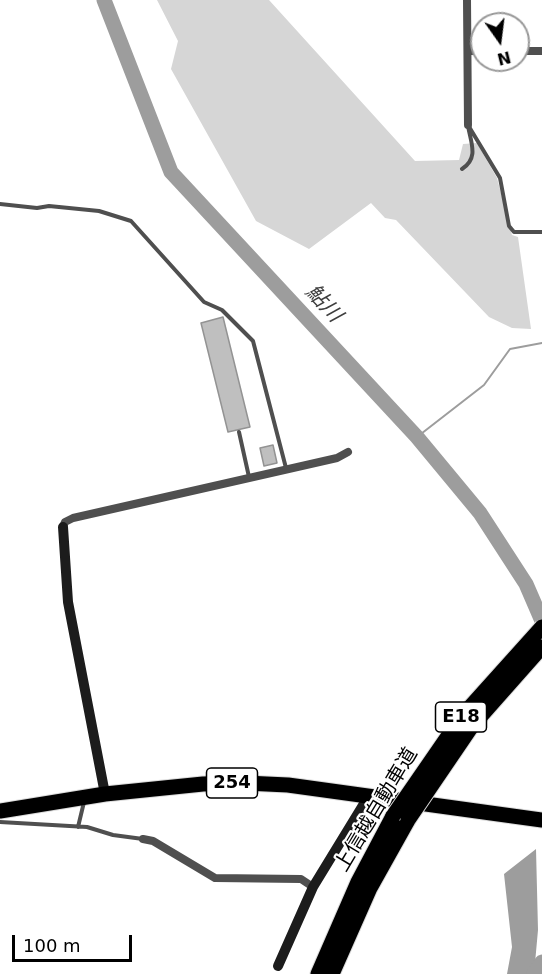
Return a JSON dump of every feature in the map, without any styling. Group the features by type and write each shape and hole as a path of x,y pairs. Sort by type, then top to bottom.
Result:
{"highway":[{"name":"上信越自動車道","path":"318,974 357,882 400,818 462,716 542,627"},
{"name":"上信越自動車道","path":"332,974 400,818 472,726 542,647"},
{"name":"254","path":"0,811 105,794 203,784 245,783 288,785 542,820"}],"street":[{"path":"467,0 468,125"},
{"path":"105,794 68,602 63,527 65,522 73,518 337,458 348,452"},
{"path":"277,970 313,886 368,797"},
{"path":"143,839 153,841 215,878 301,879 313,886"}],"lane":[{"path":"462,169 472,161 474,153 468,125"},
{"path":"468,125 500,178 509,226 514,232 542,232"},
{"path":"0,204 99,211 131,222 204,302 222,310 253,341 286,469"},
{"path":"239,432 250,477"},
{"path":"78,827 85,797"},
{"path":"0,822 78,827 143,839"}],"shaded area":[{"path":"157,0 269,0 415,161 459,160 463,144 477,143 497,178 512,235 518,237 531,329 512,328 489,317 396,220 385,218 371,203 309,249 256,221 171,69 178,41"},
{"path":"536,849 538,930 534,974 507,974 512,947 504,874"}],"building":[{"path":"223,317 250,427 228,432 201,323"},
{"path":"273,445 277,463 264,466 260,448"}],"waterway":[{"name":"鮎川","path":"104,0 171,172 417,437 480,513 526,584 542,621"},
{"path":"417,437 484,385 510,349 542,343"},
{"name":"鮎川","path":"534,974 542,962"}]}
